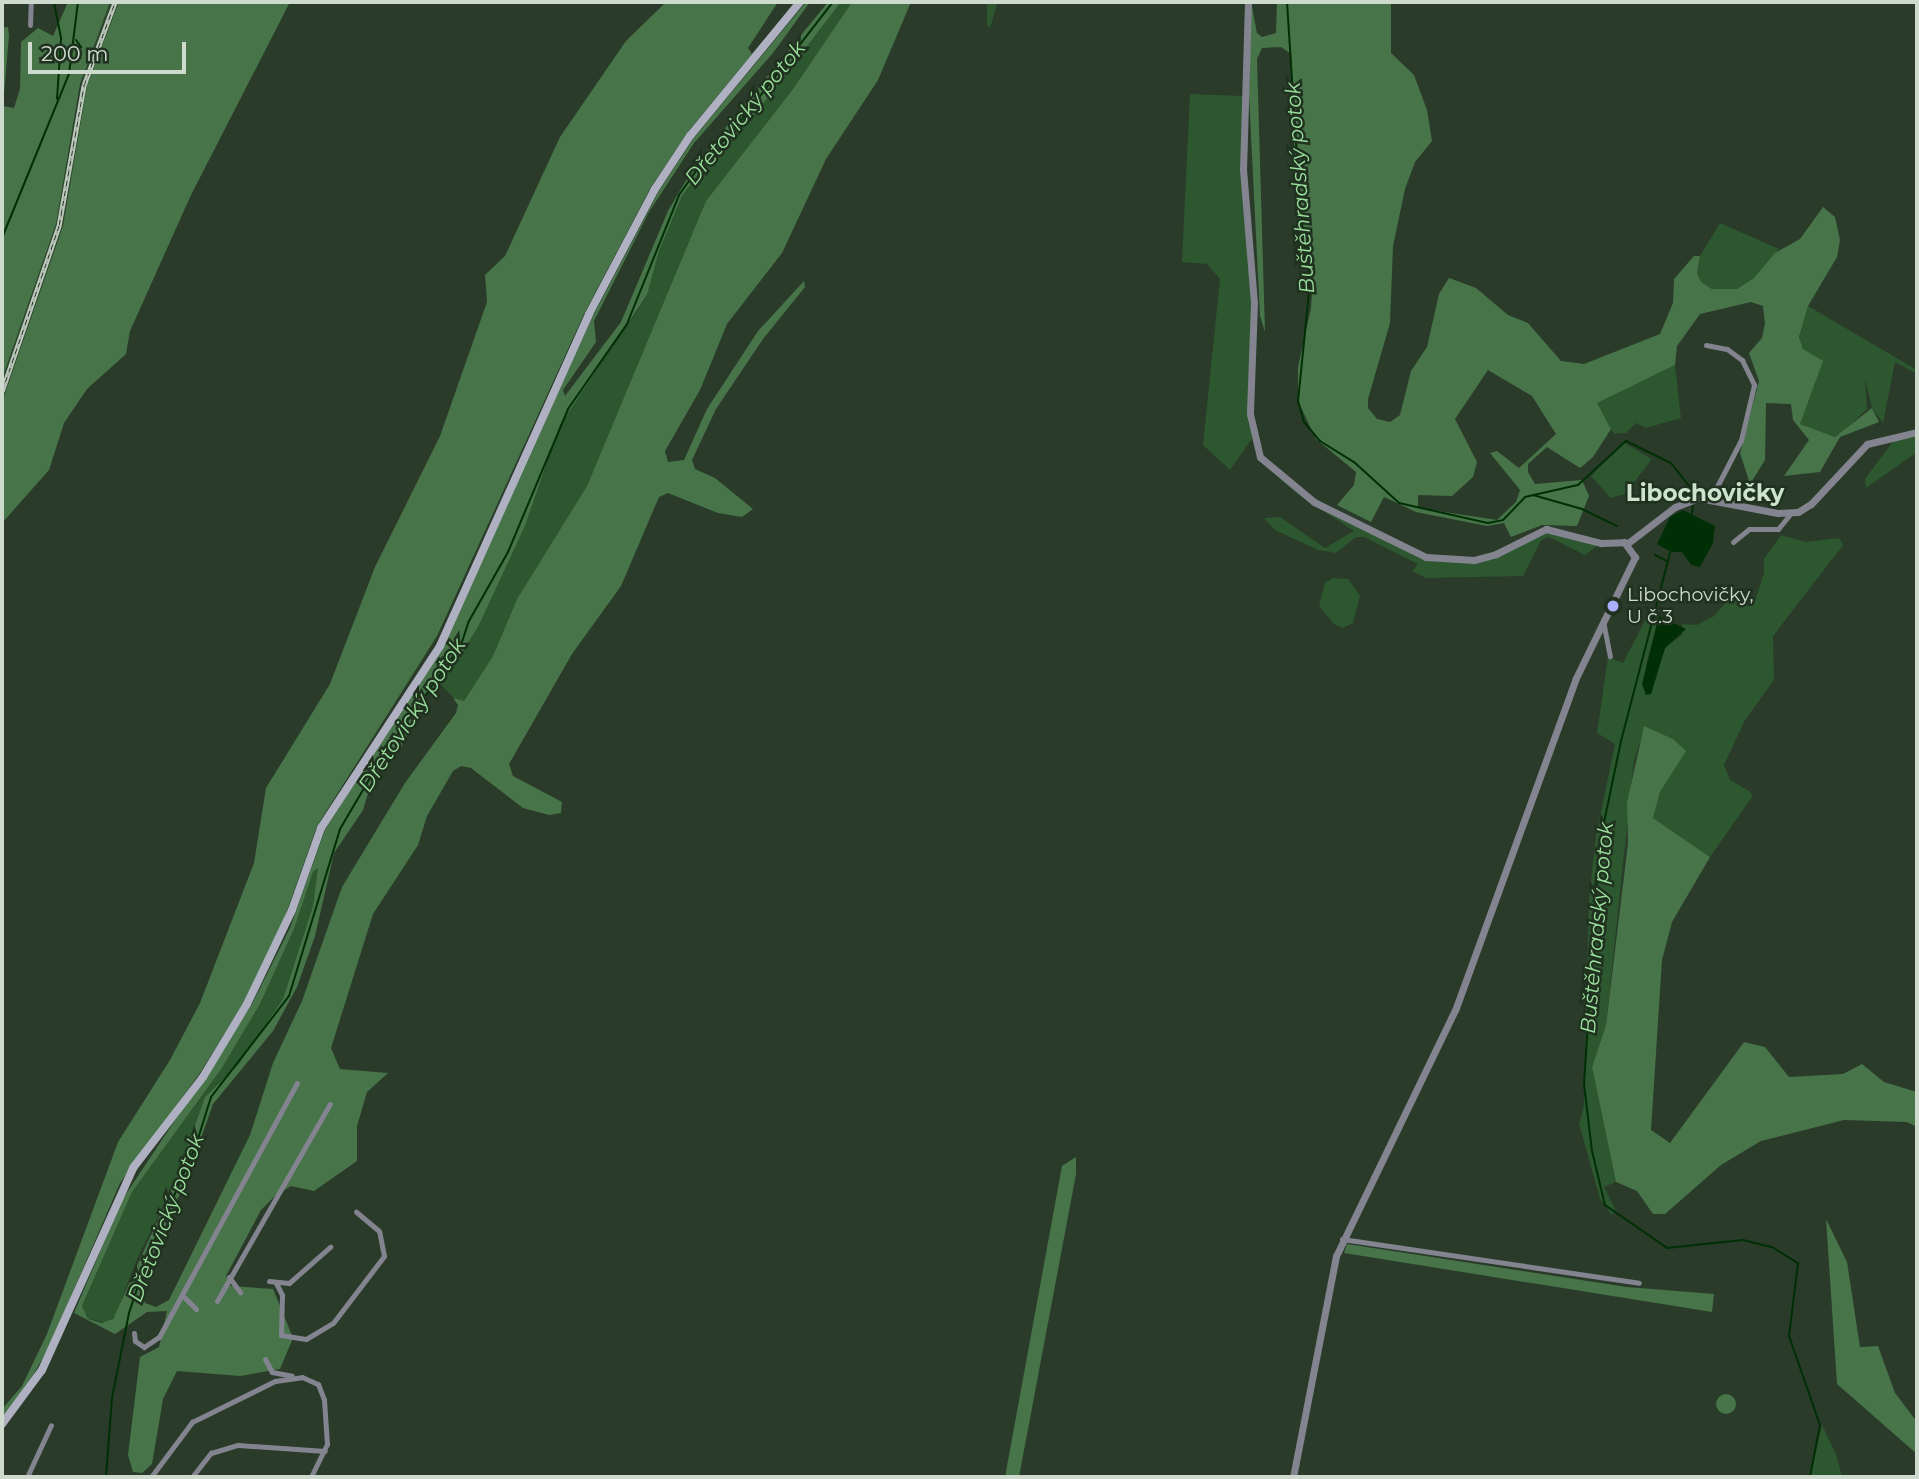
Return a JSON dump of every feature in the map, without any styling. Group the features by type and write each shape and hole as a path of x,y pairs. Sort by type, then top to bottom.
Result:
{"main road":[{"path":"2,1424 42,1370 133,1168 203,1077 247,1004 286,923 321,828 440,646 589,314 655,189 690,136 800,2"}],"street":[{"path":"30,25 31,2"},
{"path":"1248,2 1243,169 1254,303 1251,414 1260,457 1314,502 1426,557 1474,560 1496,554 1546,529 1601,543 1628,543 1675,507 1711,498 1790,514"},
{"path":"1706,345 1734,354 1754,385 1741,440 1711,498"},
{"path":"1733,542 1753,528 1778,529 1790,514 1811,504 1867,444 1917,432"},
{"path":"1293,1477 1328,1282 1342,1239 1455,1010 1576,677 1602,618 1634,564 1628,543"},
{"path":"1602,618 1610,656"},
{"path":"134,1333 139,1346 153,1345 297,1083"},
{"path":"217,1301 229,1274 291,1177 330,1104"},
{"path":"276,1283 282,1295 281,1335 306,1339 334,1323 384,1256 379,1231 356,1212"},
{"path":"1342,1239 1639,1283"},
{"path":"269,1281 289,1283 302,1275 330,1247"},
{"path":"229,1274 230,1284 240,1292"},
{"path":"182,1294 196,1309"},
{"path":"264,1359 272,1372 314,1380 323,1393 325,1451 311,1477"},
{"path":"151,1477 192,1422 275,1381 302,1377"},
{"path":"27,1477 51,1425"},
{"path":"192,1477 211,1453 239,1445 325,1451"}],"shaded area":[{"path":"68,2 110,2 80,84 56,224 2,379 2,28 8,27 9,35 3,106 14,108 20,89 21,42 38,28 53,36"},
{"path":"110,2 119,2 87,86 63,226 2,402 2,379 56,224 85,64"},
{"path":"119,2 290,2 191,195 130,331 126,354 87,389 64,423 49,470 2,523 2,402 63,226 87,86"},
{"path":"666,2 778,2 748,48 752,54 687,133 651,187 585,312 437,636 317,826 282,925 244,1002 200,1073 120,1183 49,1347 24,1391 2,1417 2,1409 22,1386 47,1334 118,1142 170,1060 200,1003 254,863 266,788 330,684 375,567 440,436 487,302 485,275 505,256 560,137 626,41"},
{"path":"806,2 810,2 773,53 694,143 649,212 594,321 596,342 563,390 565,396 621,322 668,211 695,165 828,2 841,2 758,110 707,162 682,196 659,251 647,295 560,425 525,526 478,627 453,666 437,679 440,689 434,687 426,694 402,746 373,777 363,810 334,853 315,936 297,987 273,1031 213,1104 187,1178 144,1274 141,1290 145,1303 156,1307 169,1300 250,1135 273,1063 302,1001 342,887 405,783 456,713 458,705 453,698 464,701 493,656 517,599 587,486 706,201 793,89 852,2 911,2 878,80 826,159 782,253 727,324 700,390 665,451 668,462 684,460 707,409 758,331 804,281 805,287 763,339 716,409 692,460 695,469 715,478 753,509 742,517 718,513 668,493 659,497 621,586 572,654 509,764 513,776 562,802 561,813 549,815 523,808 471,768 461,766 453,771 427,816 418,845 373,914 331,1048 340,1069 388,1073 367,1092 357,1126 357,1161 314,1191 291,1186 275,1196 261,1210 226,1276 231,1286 273,1289 293,1338 280,1369 240,1376 177,1371 163,1399 152,1464 142,1473 133,1472 128,1455 140,1357 159,1347 167,1311 147,1312 115,1334 74,1313 122,1200 251,1006 290,928 325,830 445,640 593,316 659,191 694,138","holes":["318,868 313,906 283,999 238,1065 205,1097 175,1182 113,1319 102,1323 88,1319 82,1306 132,1192 222,1068 260,1004 294,929 313,872"]},
{"path":"841,2 852,2 793,89 706,201 587,486 517,599 493,656 464,701 458,702 436,680 452,666 478,627 525,526 562,422 646,298 659,251 682,196 707,162 758,110"},
{"path":"987,2 998,2 990,28 987,25"},
{"path":"1251,2 1257,33 1262,37 1276,33 1277,2 1391,2 1391,53 1414,75 1427,110 1432,141 1415,162 1405,189 1393,246 1390,323 1368,399 1368,408 1377,419 1390,422 1400,415 1411,371 1427,347 1439,294 1449,278 1476,288 1508,315 1528,323 1561,361 1584,364 1660,334 1673,303 1674,279 1694,256 1700,256 1697,273 1701,282 1712,289 1737,289 1754,278 1775,253 1800,239 1823,207 1835,217 1840,240 1837,257 1808,306 1799,337 1803,349 1823,361 1800,424 1835,437 1872,408 1879,422 1840,437 1820,472 1784,476 1809,440 1793,420 1791,404 1766,403 1765,460 1750,484 1740,453 1759,381 1749,353 1762,338 1765,323 1763,306 1751,302 1700,314 1677,346 1675,365 1597,403 1611,429 1593,457 1580,468 1547,447 1528,464 1528,472 1535,484 1582,480 1589,496 1577,526 1542,525 1511,537 1504,523 1487,526 1416,512 1384,497 1371,522 1337,505 1354,485 1356,472 1316,439 1298,401 1298,367 1311,308 1313,277 1297,214 1291,54 1281,47 1262,48 1257,59 1265,332 1260,316 1249,95","holes":["1488,370 1532,396 1556,434 1519,468 1497,451 1490,453 1520,490 1516,502 1497,520 1418,508 1418,495 1452,496 1473,477 1477,462 1455,419"]},
{"path":"1190,94 1244,96 1243,169 1254,303 1253,437 1230,470 1203,445 1220,279 1207,264 1182,262"},
{"path":"1720,223 1779,249 1754,278 1737,289 1712,289 1701,282 1697,273 1700,256"},
{"path":"1808,306 1917,370 1917,374 1895,362 1883,423 1872,408 1865,379 1867,409 1844,431 1834,437 1800,424 1803,349 1799,338"},
{"path":"1675,365 1681,418 1646,428 1636,423 1626,433 1614,434 1596,403"},
{"path":"1917,436 1917,452 1866,488 1865,479 1894,440"},
{"path":"1624,443 1652,459 1625,494 1611,498 1591,476"},
{"path":"1260,461 1314,502 1426,557 1474,560 1546,529 1601,543 1585,555 1549,537 1541,540 1523,576 1426,578 1412,571 1418,564 1364,537 1356,537 1336,553 1318,550 1275,530 1264,518 1280,517 1325,548 1354,531 1296,493"},
{"path":"1683,510 1715,526 1713,543 1700,567 1691,565 1682,552 1671,552 1657,544 1670,517"},
{"path":"1781,535 1805,542 1839,538 1843,545 1773,636 1774,680 1745,720 1724,765 1730,780 1751,792 1752,797 1710,857 1653,818 1660,792 1685,751 1673,739 1645,727 1634,760 1606,1025 1592,1067 1616,1182 1604,1187 1615,1209 1612,1215 1600,1199 1579,1124 1584,1105 1589,899 1596,836 1615,744 1597,733 1608,657 1623,663 1650,611 1659,616 1646,665 1651,694 1665,648 1682,635 1682,624 1697,625 1714,616 1727,601 1755,601 1764,573 1764,559"},
{"path":"1333,578 1348,579 1360,596 1353,623 1343,628 1334,624 1319,606 1325,583"},
{"path":"1659,616 1686,629 1665,648 1651,694 1646,695 1642,684"},
{"path":"1644,726 1673,739 1686,751 1660,792 1653,818 1710,857 1672,922 1662,960 1651,1130 1670,1143 1744,1042 1765,1047 1789,1077 1843,1074 1862,1064 1884,1082 1917,1092 1917,1127 1907,1122 1844,1120 1761,1141 1721,1165 1665,1214 1653,1214 1637,1191 1616,1182 1592,1067 1606,1025 1628,843 1627,803"},
{"path":"318,868 313,906 283,999 238,1065 205,1097 175,1182 137,1259 115,1316 107,1323 88,1319 82,1306 132,1192 222,1068 260,1004 294,929 313,872"},
{"path":"1076,1157 1076,1174 1019,1477 1005,1477 1062,1166"},
{"path":"1826,1219 1847,1262 1860,1347 1878,1346 1895,1393 1917,1422 1917,1454 1837,1384"},
{"path":"1347,1244 1627,1287 1714,1294 1712,1312 1344,1253"},
{"path":"1726,1394 1733,1397 1736,1404 1733,1411 1726,1414 1719,1411 1716,1404 1719,1397"},
{"path":"1822,1425 1836,1454 1842,1477 1810,1477"}],"waterway":[{"path":"54,2 61,39 57,99"},
{"path":"2,238 69,74 78,2"},
{"name":"Dřetovický potok","path":"106,1477 112,1398 129,1313 148,1256 196,1145 211,1097 289,996 340,829 386,751 461,645 469,621 508,552 568,409 627,324 679,195 708,154 729,136 833,2"},
{"name":"Buštěhradský potok","path":"1287,2 1301,216 1310,283 1298,401 1304,422 1320,441 1354,462 1399,503 1488,523 1503,520 1525,497 1578,485 1626,441 1671,463 1690,487 1692,497"},
{"path":"76,40 81,47"},
{"path":"1533,495 1582,509 1617,526"},
{"name":"Buštěhradský potok","path":"1692,514 1693,503"},
{"name":"Buštěhradský potok","path":"1670,553 1621,741 1599,846 1584,1084 1592,1151 1605,1205 1667,1248 1743,1240 1772,1247 1798,1263 1789,1336 1820,1425 1810,1477"},
{"path":"1655,555 1667,561"}],"railway":[{"path":"2,391 59,225 84,85 115,2"}],"place":[{"name":"Libochovičky, U č.3","path":"1613,606"}],"district":[{"name":"Libochovičky","path":"1705,493"}]}
